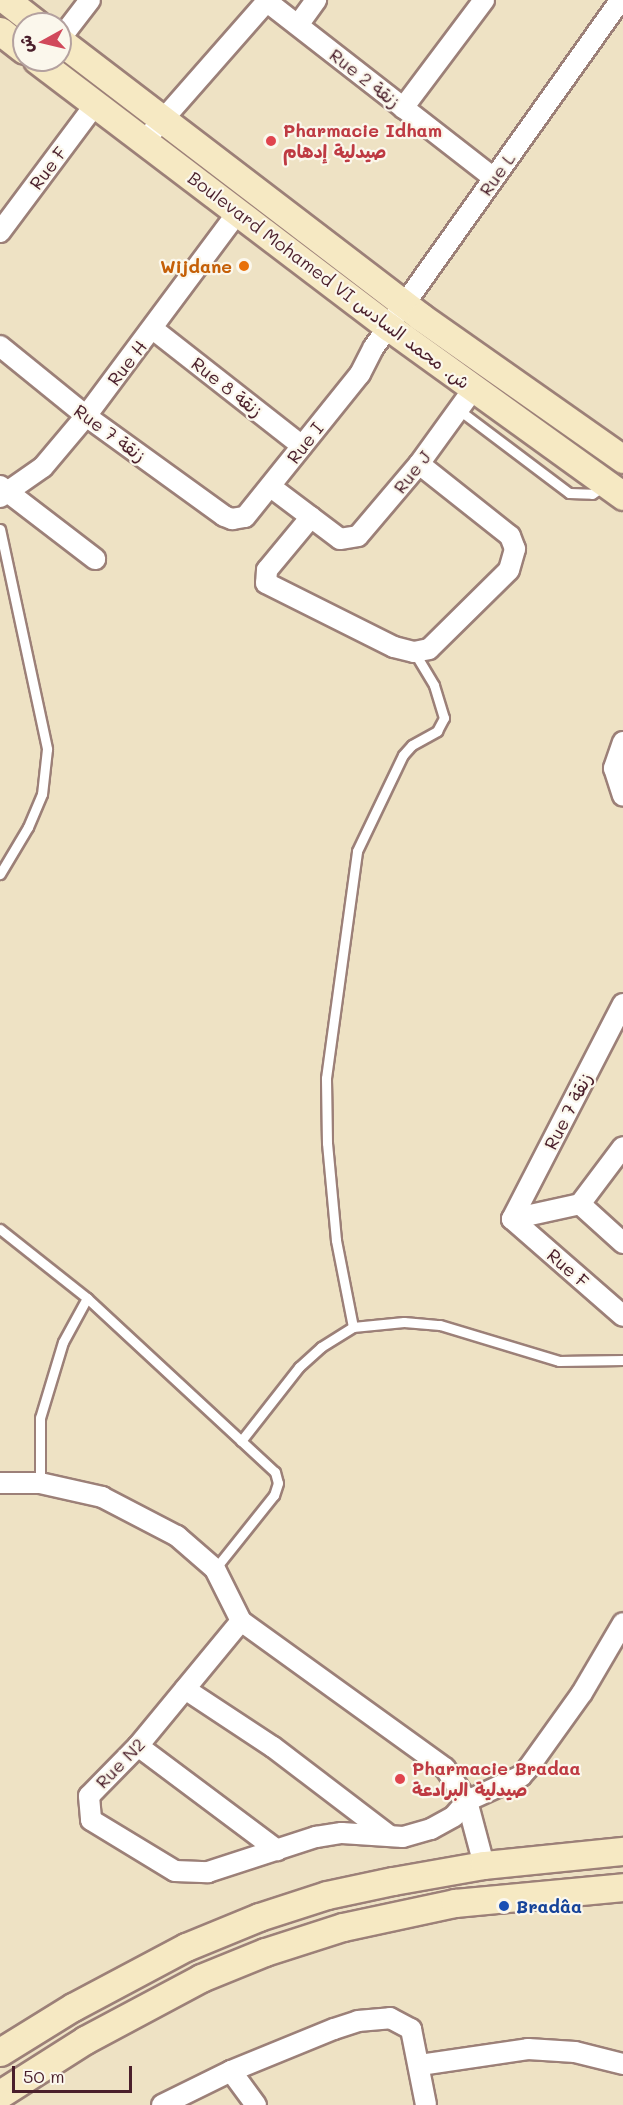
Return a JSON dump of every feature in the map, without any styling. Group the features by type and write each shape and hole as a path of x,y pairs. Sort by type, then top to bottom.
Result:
{"main road":[{"path":"6,0 22,12"},
{"name":"Boulevard Mohamed VI ش. محمد السادس","path":"72,49 405,303 623,459"},
{"name":"Boulevard Mohamed VI ش. محمد السادس","path":"55,72 238,212 381,337 467,399 615,489"},
{"path":"0,2052 73,2007 186,1947 259,1917 327,1895 484,1865 623,1851"},
{"path":"0,2094 148,2006 201,1978 265,1952 344,1927 455,1903 623,1887"}],"street":[{"path":"72,24 90,0"},
{"path":"298,25 316,0"},
{"path":"403,108 484,0"},
{"name":"Rue L","path":"381,337 621,0"},
{"path":"145,140 266,1"},
{"name":"Rue 2 زنقة","path":"266,1 494,178"},
{"name":"Rue F","path":"0,231 6,211 96,103"},
{"name":"Rue H","path":"3,492 43,467 86,416 238,212"},
{"name":"Rue 8 زنقة","path":"153,329 302,446"},
{"name":"Rue I","path":"224,516 232,519 245,517 360,374 381,337"},
{"name":"Rue 7 زنقة","path":"0,346 86,416 224,516"},
{"name":"Rue J","path":"311,517 340,539 353,539 364,531 419,464 467,399"},
{"path":"271,487 311,517 267,570 266,583 394,647 414,652 429,649 441,640 509,570 515,549 510,536 419,464"},
{"path":"3,492 95,559"},
{"path":"622,795 614,768 623,742"},
{"name":"Rue 7 زنقة","path":"512,1219 623,1004"},
{"path":"512,1219 580,1204 615,1174 623,1147"},
{"path":"580,1204 623,1243"},
{"name":"Rue F","path":"512,1219 623,1316"},
{"path":"0,1483 40,1483 102,1497 144,1515 177,1536 215,1569 241,1621 428,1753 445,1768 467,1801 484,1865"},
{"name":"Rue N2","path":"241,1621 138,1746 89,1796 91,1820 175,1871 208,1872 277,1850 342,1833 403,1837 431,1829 454,1815 467,1801 521,1776 582,1693 623,1623"},
{"path":"185,1689 273,1747 390,1836"},
{"path":"138,1746 277,1850"},
{"path":"162,2105 231,2071 342,2026 390,2018 411,2029 420,2065 426,2105"},
{"path":"420,2065 528,2049 575,2052 623,2064"},
{"path":"231,2071 256,2105"}],"lane":[{"path":"0,529 47,749 42,794 28,827 0,874"},
{"path":"353,1327 336,1240 327,1143 326,1078 357,852 404,755 412,746 437,731 444,718 434,685 414,652"},
{"path":"0,1229 87,1298 271,1467 278,1483 274,1495 215,1569"},
{"path":"40,1483 40,1418 63,1342 87,1298"},
{"path":"241,1440 300,1367 321,1347 353,1327 404,1322 440,1324 559,1361 623,1360"}],"place":[{"name":"Pharmacie Idham صيدلية إدهام","path":"271,141"},
{"name":"Wijdane","path":"244,266"},
{"name":"Pharmacie Bradaa صيدلية البرادعة","path":"400,1779"},
{"name":"Bradâa","path":"504,1906"}]}
